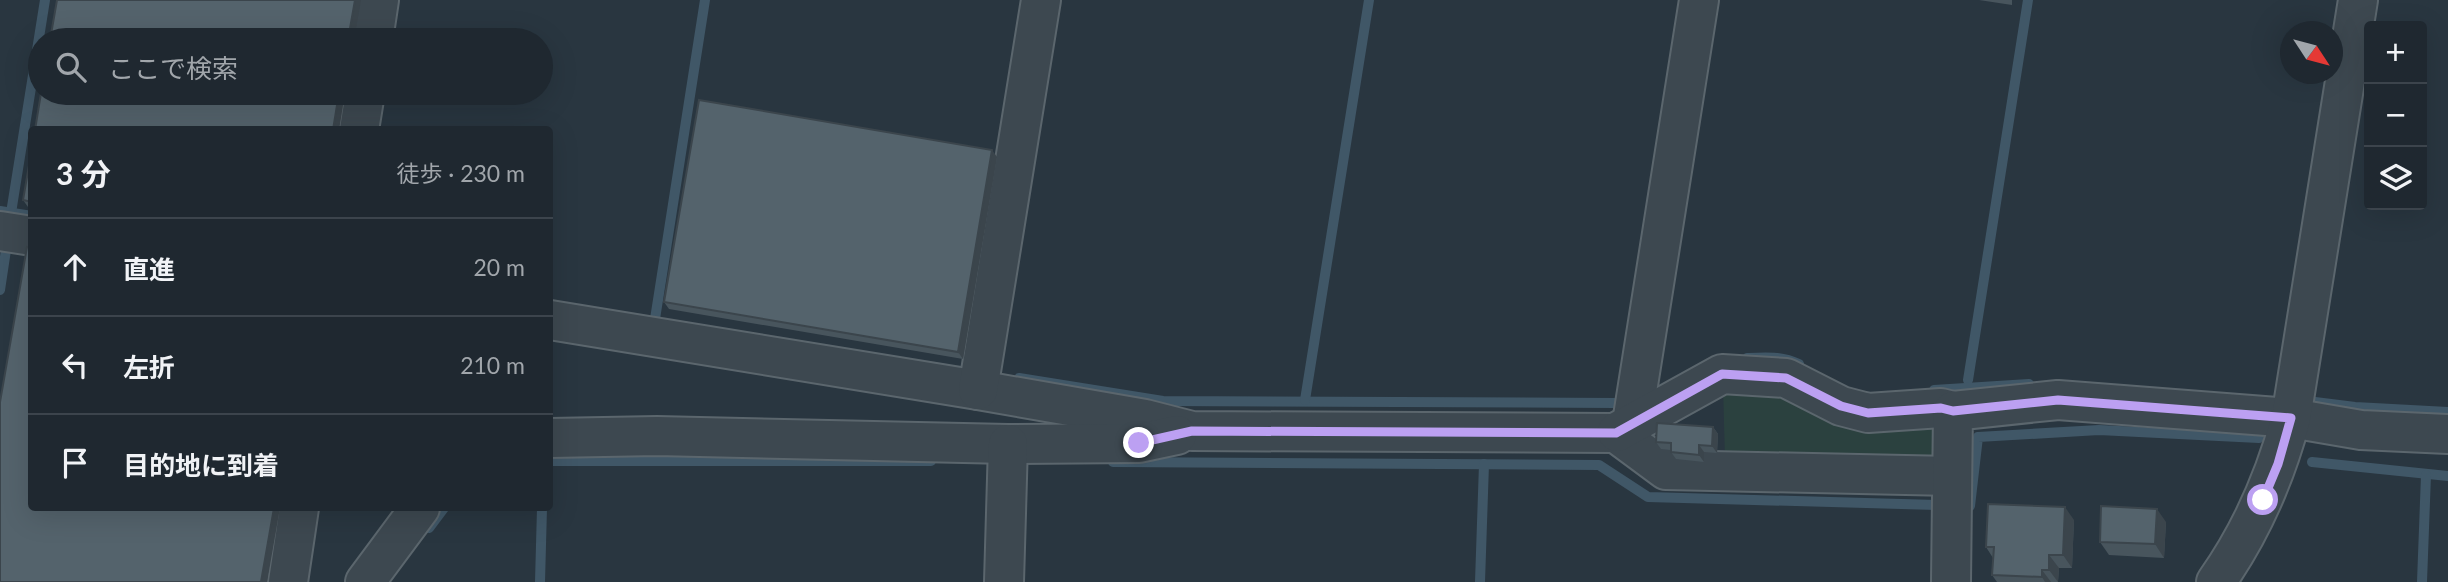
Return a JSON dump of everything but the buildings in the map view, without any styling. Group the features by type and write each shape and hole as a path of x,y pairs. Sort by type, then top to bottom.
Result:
{"street":[{"path":"375,28 380,0"},
{"path":"978,390 1041,0"},
{"path":"1699,0 1630,413 1666,470 1952,476"},
{"path":"2216,582 2244,541 2263,500 2278,464 2291,418 2358,0"},
{"path":"360,126 363,105"},
{"path":"0,231 28,235"},
{"path":"553,320 978,390 1145,419 1192,431"},
{"path":"553,438 657,436 1008,444 1139,443 1192,431 1630,413 1722,374 1786,378 1841,406 1868,413 1941,408 1953,411 2058,400 2291,418 2361,430 2448,434"},
{"path":"1951,582 1953,411"},
{"path":"1004,582 1008,444"},
{"path":"288,582 299,511"},
{"path":"365,582 418,511"}],"green space":[{"path":"1723,386 1940,419 1939,456 1928,463 1725,460"}],"waterway":[{"path":"41,28 45,0"},
{"path":"655,319 705,0"},
{"path":"1305,400 1369,0"},
{"path":"1968,380 2028,0"},
{"path":"11,213 28,105"},
{"path":"0,211 28,215"},
{"path":"0,290 6,250"},
{"path":"1747,358 1780,358 1799,364"},
{"path":"1019,378 1163,401 1616,403 1628,400"},
{"path":"1934,390 2029,384"},
{"path":"2315,402 2448,412"},
{"path":"1970,506 1978,437 2099,430 2259,438"},
{"path":"553,461 931,461"},
{"path":"1113,462 1599,465 1648,497 1937,505"},
{"path":"2312,462 2448,476"},
{"path":"1480,582 1484,464"},
{"path":"2422,582 2426,475"},
{"path":"429,528 442,511"},
{"path":"540,582 542,511"}],"route":[{"path":"1139,443 1192,431 1616,433 1722,374 1786,378 1841,406 1868,413 1941,408 1953,411 2058,400 2291,418 2278,464 2263,500"}]}
